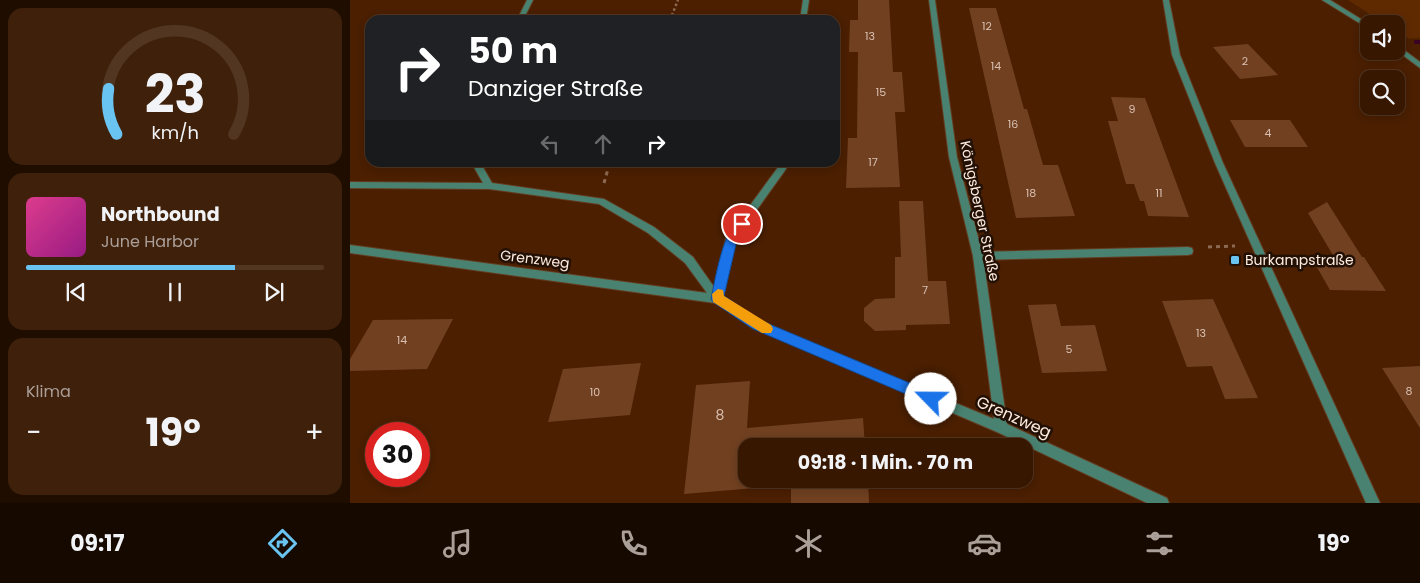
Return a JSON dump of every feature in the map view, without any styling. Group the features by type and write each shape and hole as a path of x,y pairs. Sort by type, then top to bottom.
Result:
{"street":[{"path":"522,15 530,0"},
{"path":"804,15 806,0"},
{"name":"Königsberger Straße","path":"932,0 953,157 978,256 1001,428"},
{"path":"1166,0 1176,54 1219,164 1373,503"},
{"path":"1325,0 1360,21"},
{"path":"1405,54 1420,66"},
{"path":"478,167 488,186"},
{"path":"717,299 731,238 783,167"},
{"name":"Grenzweg","path":"350,184 488,186 601,201 651,230 689,260 717,299 758,325 1001,428 1162,503"},
{"name":"Grenzweg","path":"350,249 717,299"},
{"path":"978,256 1188,251"}],"path":[{"path":"672,15 678,0"},
{"path":"1213,246 1224,246"}],"shaded area":[{"path":"1348,0 1420,0 1420,38 1409,39 1405,37 1405,15 1371,15"}],"building":[{"path":"858,0 889,0 893,72 902,72 905,112 895,112 900,187 846,188 848,138 857,138 858,52 849,52 850,20 858,20"},
{"path":"969,8 996,8 1024,109 1027,109 1043,165 1058,165 1075,216 1016,218"},
{"path":"1248,44 1278,75 1240,79 1213,47"},
{"path":"1111,97 1145,98 1189,217 1148,216 1144,201 1140,201 1134,184 1126,184 1108,121 1118,121"},
{"path":"1230,120 1290,120 1308,147 1245,147"},
{"path":"899,201 923,201 928,281 946,281 950,324 906,325 906,330 875,331 864,321 864,308 875,299 895,298 895,257 901,257"},
{"path":"1327,202 1386,291 1330,290 1311,257 1334,257 1308,213"},
{"path":"1213,299 1258,398 1225,399 1212,366 1187,367 1162,301"},
{"path":"1056,304 1061,326 1095,325 1107,371 1042,373 1028,305"},
{"path":"453,319 427,369 350,371 350,359 373,320"},
{"path":"641,363 630,415 548,422 563,369"},
{"path":"1420,366 1420,428 1382,368"},
{"path":"750,381 747,428 863,418 864,438 738,438 738,488 755,488 684,494 696,385"},
{"path":"791,488 868,488 869,503 791,503"}],"slow traffic":[{"path":"718,294 717,299 767,329"}],"place":[{"name":"Burkampstraße","path":"1235,260"}],"route":[{"path":"742,224 731,238 717,299 758,325 931,399"}]}
